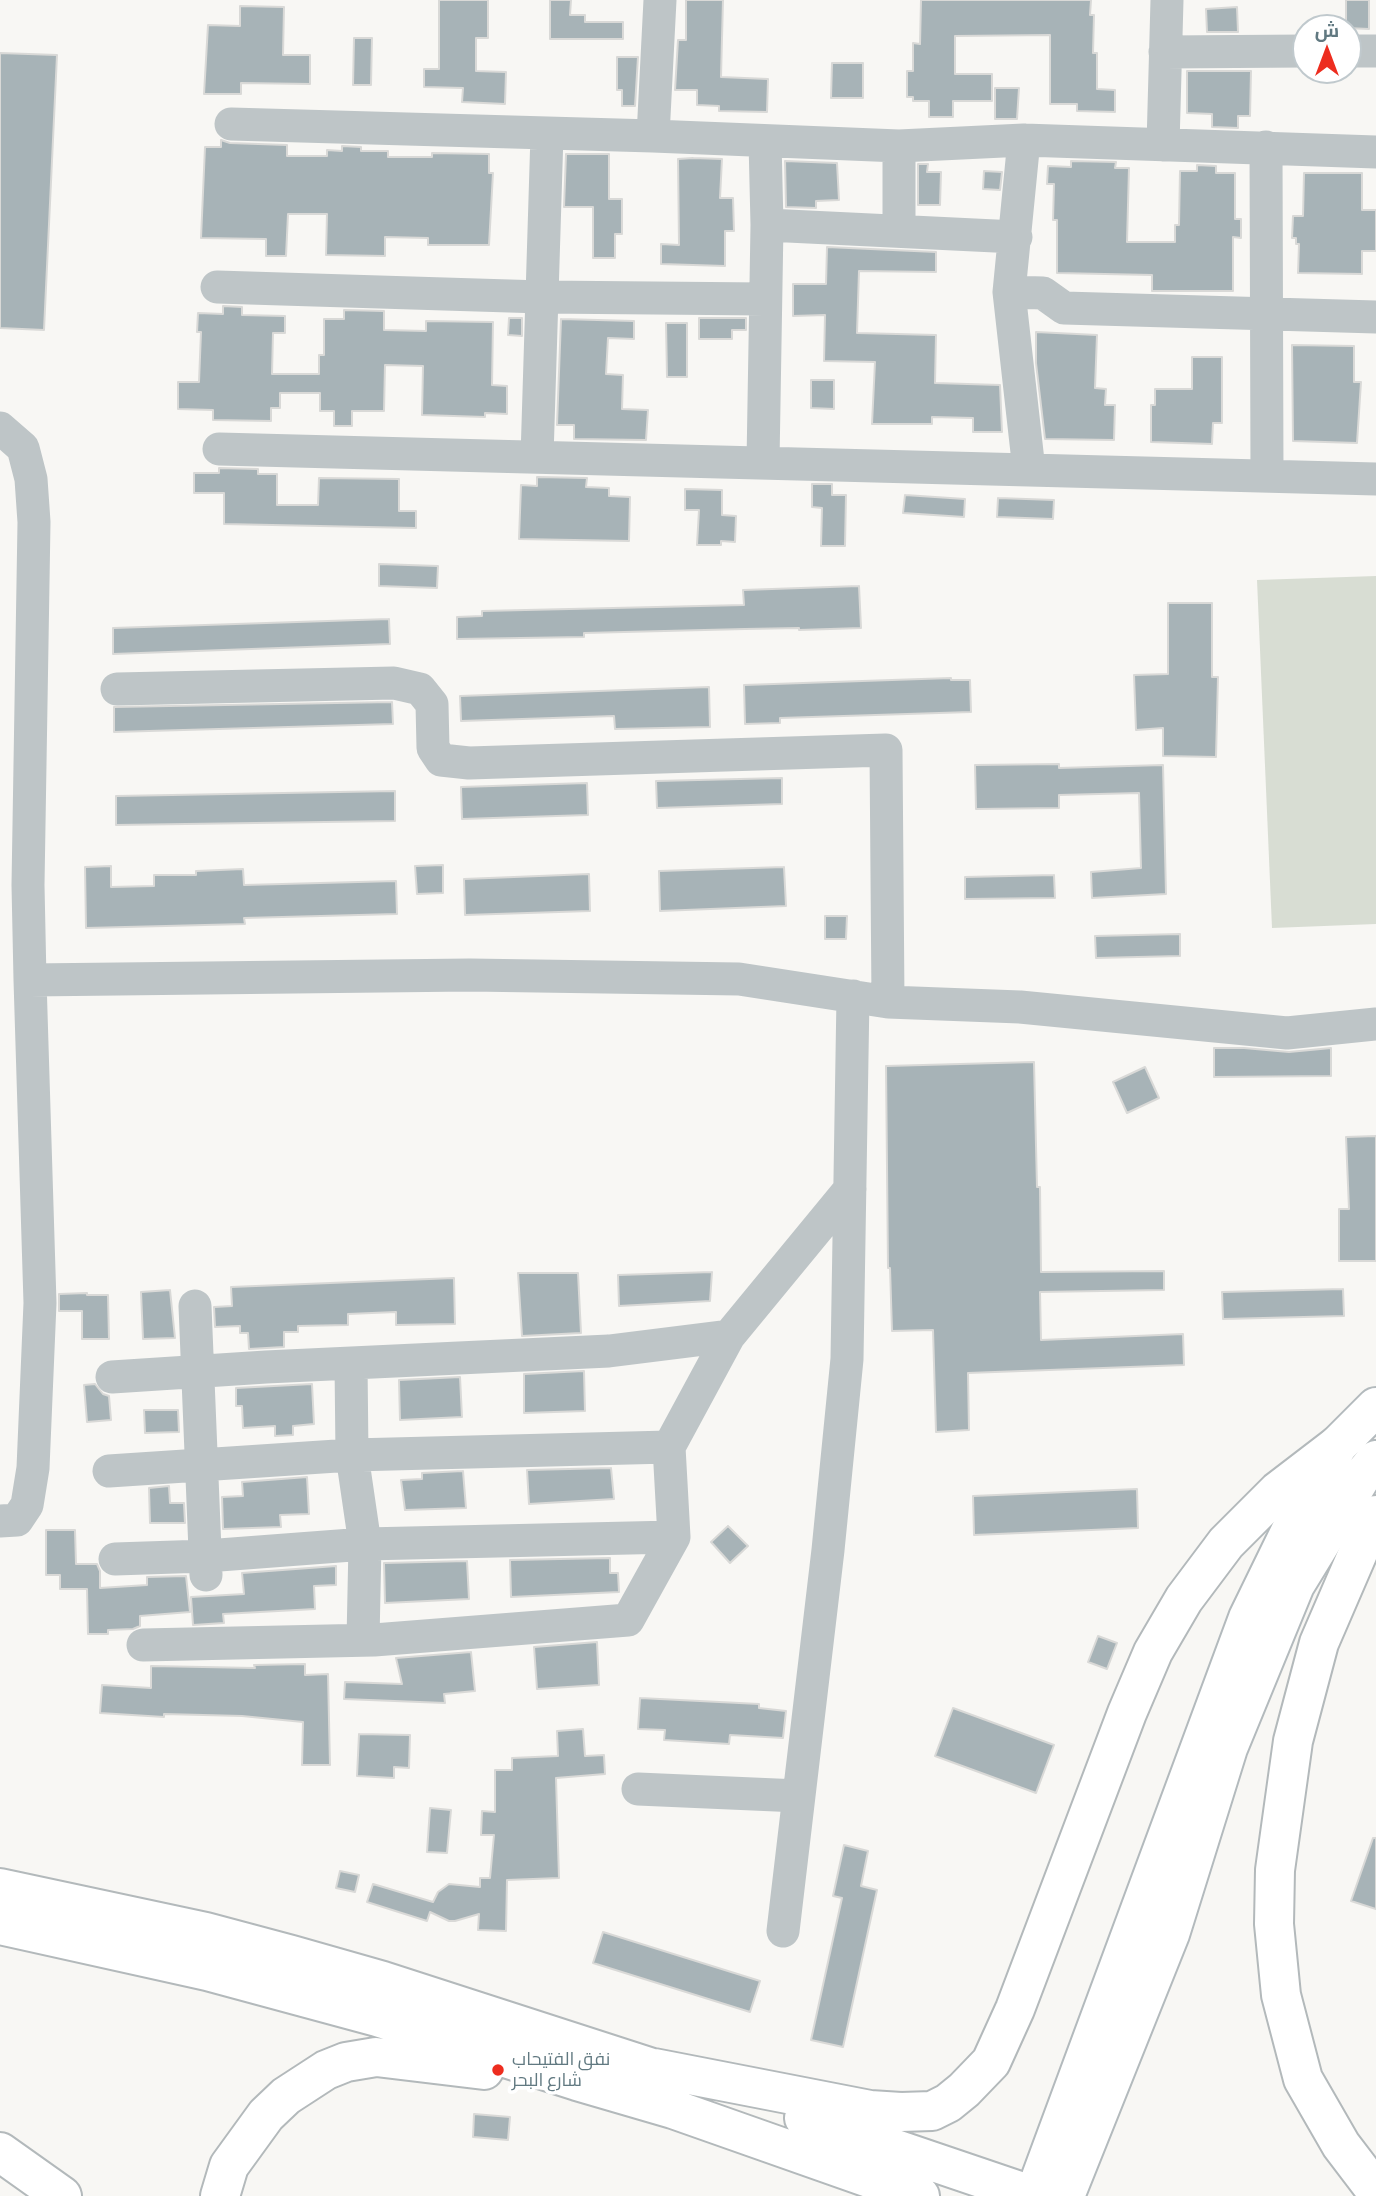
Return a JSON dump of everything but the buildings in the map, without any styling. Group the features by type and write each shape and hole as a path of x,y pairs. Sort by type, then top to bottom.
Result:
{"main road":[{"path":"654,2068 870,2109 901,2112 932,2111 964,2090 991,2062 1015,2009 1153,1652 1184,1599 1226,1543 1278,1491 1338,1446 1376,1408"},
{"path":"0,1888 206,1932 383,1981 654,2068 1028,2194 1248,1618 1304,1503 1338,1446"},
{"path":"1065,2196 1170,1934 1228,1748 1295,1585 1360,1479 1376,1460"},
{"path":"1376,1515 1319,1643 1293,1741 1275,1870 1274,1924 1281,1996 1303,2078 1341,2145 1376,2190"},
{"path":"0,1925 207,1971 377,2017 673,2109 920,2196"},
{"path":"220,2196 229,2166 267,2115 305,2082 346,2062 376,2057 577,2081"},
{"path":"0,2152 62,2196"}],"street":[{"path":"653,136 660,0"},
{"path":"1163,145 1167,0"},
{"path":"1165,52 1292,51"},
{"path":"231,124 900,146 1024,140 1376,152"},
{"path":"537,457 547,134"},
{"path":"1024,140 1009,292 1029,470"},
{"path":"763,462 767,225 765,141"},
{"path":"899,231 900,146"},
{"path":"1266,147 1267,476"},
{"path":"767,225 1016,237"},
{"path":"217,287 542,297 765,299"},
{"path":"1009,292 1043,293 1064,308 1376,317"},
{"path":"0,428 23,448 31,478 34,522 28,885 40,1303 33,1468 27,1505 17,1520 0,1521"},
{"path":"219,449 1376,479"},
{"path":"117,689 394,683 420,688 432,704 433,748 441,760 469,763 886,750 888,1002"},
{"path":"30,980 470,975 739,979 888,1002 1020,1007 1287,1033 1376,1024"},
{"path":"783,1931 828,1550 847,1359 853,996"},
{"path":"143,1645 363,1640 628,1620 674,1537 669,1447 729,1336 850,1189"},
{"path":"195,1307 206,1566"},
{"path":"112,1377 610,1351 729,1336"},
{"path":"351,1363 352,1455 365,1544 363,1640"},
{"path":"109,1471 352,1455 669,1447"},
{"path":"115,1559 206,1566 365,1544 674,1537"},
{"path":"638,1789 799,1796"}],"shaded area":[{"path":"1376,576 1376,924 1272,928 1257,580"}],"place":[{"name":"نفق الفتيحاب شارع البحر","path":"498,2070"}]}
